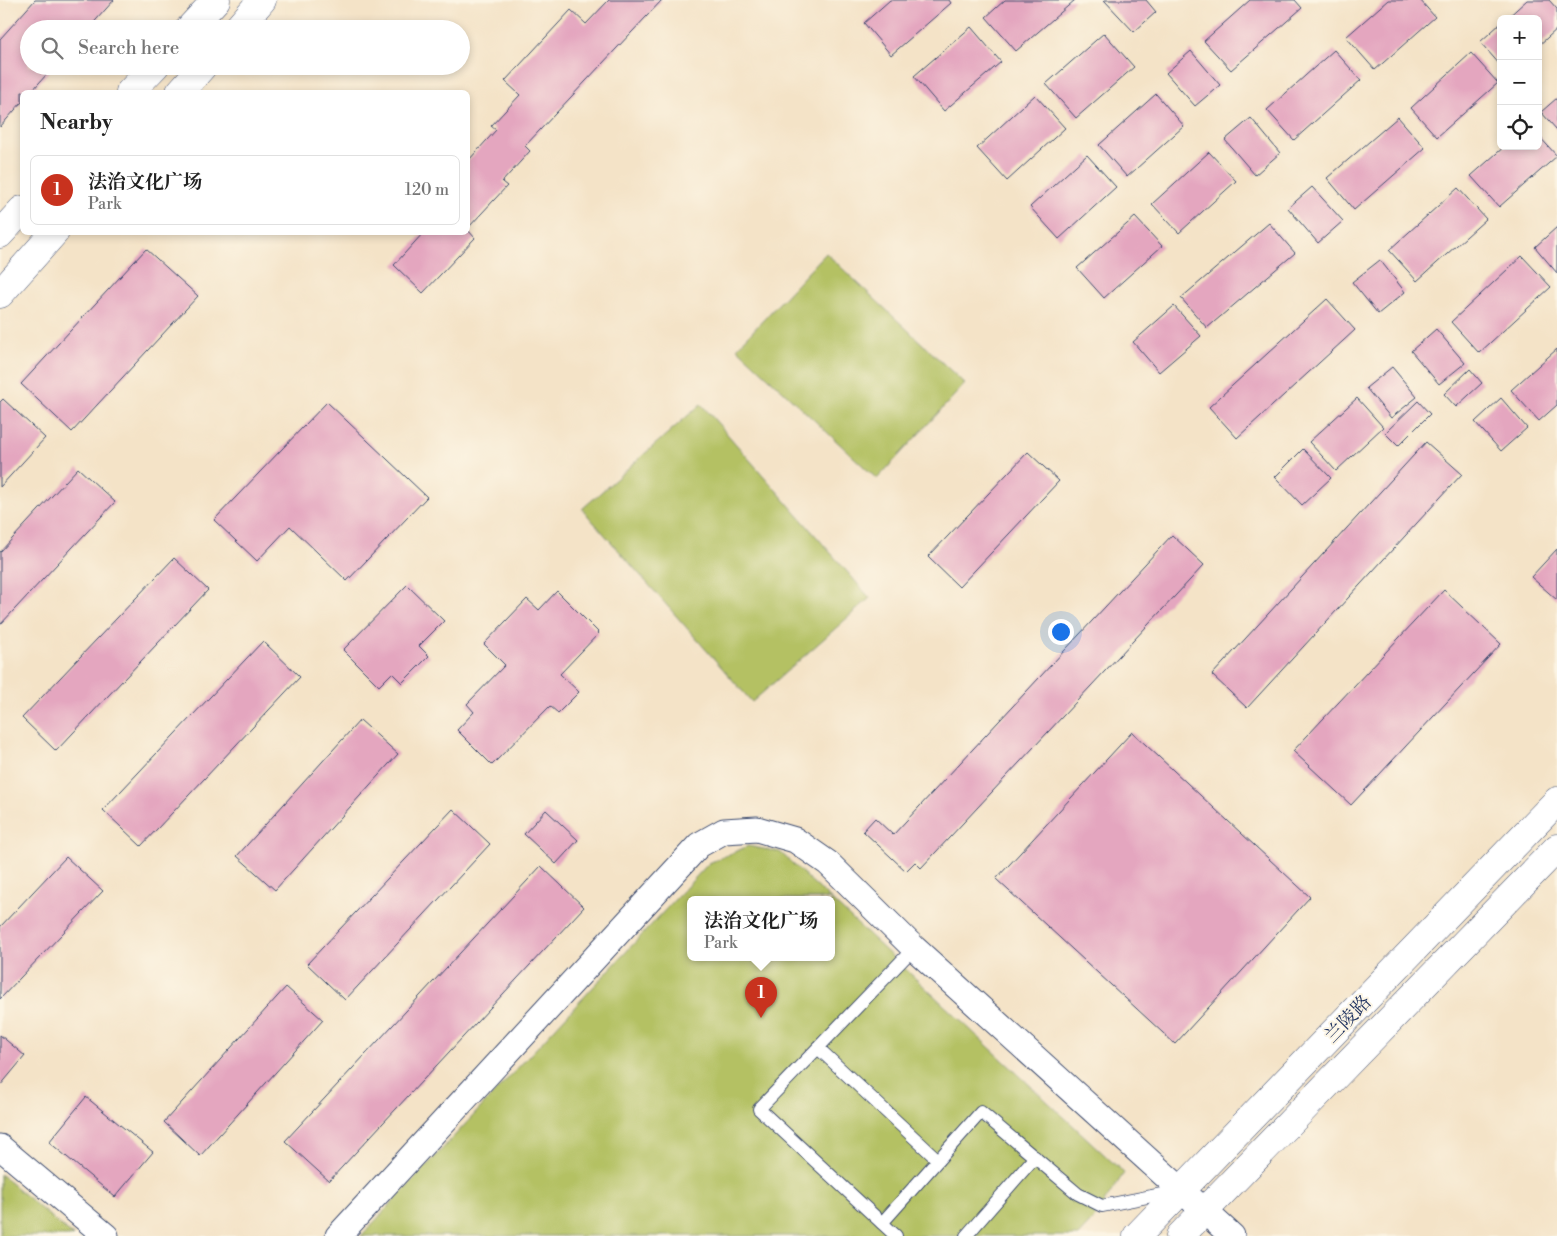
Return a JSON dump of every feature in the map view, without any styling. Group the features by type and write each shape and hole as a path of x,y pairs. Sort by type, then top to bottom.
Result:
{"street":[{"path":"197,20 216,0"},
{"path":"245,20 262,0"},
{"path":"132,90 146,75"},
{"path":"182,90 195,75"},
{"path":"0,234 20,212"},
{"path":"0,294 52,235"},
{"name":"兰陵路","path":"1138,1236 1557,801"},
{"path":"338,1236 699,845 724,831 757,829 794,840 828,863 914,948 1232,1236"},
{"name":"兰陵路","path":"1180,1236 1557,848"},
{"path":"0,1148 106,1236"}],"lane":[{"path":"896,1236 759,1110 914,948"},
{"path":"818,1048 938,1160"},
{"path":"882,1223 981,1112 1078,1194 1102,1206 1182,1190"},
{"path":"966,1236 1035,1158"}],"green space":[{"path":"826,253 965,384 877,479 737,348"},
{"path":"701,404 870,598 752,702 582,509"},
{"path":"748,846 780,852 827,896 687,896 687,961 835,961 835,904 1124,1173 1092,1221 1078,1236 361,1236 709,863"},
{"path":"0,1174 73,1236 0,1236"}],"building":[{"path":"35,0 114,0 96,20 20,20 20,75 46,75 33,90 20,90 20,104 0,127 0,39"},
{"path":"609,0 662,0 525,146 530,151 502,182 507,186 470,226 470,159 496,130 491,126 520,95 505,81 571,10 586,24"},
{"path":"890,0 949,0 951,3 891,55 864,23"},
{"path":"1005,0 1075,0 1016,51 986,17"},
{"path":"1104,0 1146,0 1156,12 1134,32"},
{"path":"1250,0 1295,0 1302,8 1231,70 1204,41"},
{"path":"1388,0 1420,0 1435,17 1375,70 1346,37"},
{"path":"1527,0 1549,0 1557,9 1557,29 1542,42 1542,15 1510,15"},
{"path":"971,27 1001,62 944,111 914,76"},
{"path":"1497,27 1497,61 1480,42"},
{"path":"1104,33 1134,67 1076,118 1046,84"},
{"path":"1334,50 1361,80 1294,140 1267,110"},
{"path":"1191,51 1220,85 1195,106 1166,73"},
{"path":"1471,53 1497,82 1437,137 1411,108"},
{"path":"1156,94 1184,126 1127,177 1099,145"},
{"path":"1035,95 1065,128 1007,181 977,148"},
{"path":"1557,98 1557,130 1542,113"},
{"path":"1398,117 1425,148 1354,210 1327,178"},
{"path":"1251,118 1280,153 1255,175 1225,140"},
{"path":"1542,139 1557,156 1499,207 1471,176 1500,150 1542,150"},
{"path":"1209,152 1236,181 1179,233 1152,204"},
{"path":"1087,155 1116,187 1059,239 1030,207"},
{"path":"1312,187 1343,221 1318,243 1288,208"},
{"path":"1458,188 1486,219 1417,281 1389,250"},
{"path":"1135,217 1162,246 1104,298 1077,268"},
{"path":"1269,223 1295,253 1207,328 1181,298"},
{"path":"1557,227 1557,273 1535,247"},
{"path":"470,232 475,238 423,293 394,265 421,235 470,235"},
{"path":"146,249 198,296 72,432 21,384"},
{"path":"1522,256 1551,287 1479,353 1451,322"},
{"path":"1380,260 1405,292 1378,314 1352,282"},
{"path":"1327,299 1355,330 1237,438 1209,407"},
{"path":"1174,306 1201,336 1159,372 1133,342"},
{"path":"1436,329 1465,363 1439,384 1411,351"},
{"path":"1557,349 1557,405 1539,421 1511,390"},
{"path":"1392,367 1417,397 1391,418 1366,388"},
{"path":"1470,369 1482,383 1456,407 1444,394"},
{"path":"1357,398 1383,427 1336,471 1309,442"},
{"path":"1501,398 1527,428 1501,451 1475,422"},
{"path":"3,399 45,438 0,487 0,402"},
{"path":"1418,401 1430,414 1398,446 1385,433"},
{"path":"327,402 427,497 347,581 290,526 257,561 214,520"},
{"path":"1426,442 1462,474 1247,708 1212,675"},
{"path":"1303,449 1331,478 1302,505 1275,477"},
{"path":"1028,452 1059,481 959,587 928,557"},
{"path":"78,468 115,502 0,625 0,552"},
{"path":"1172,535 1204,565 921,868 915,862 906,871 863,831 875,818 893,835"},
{"path":"1557,549 1557,600 1531,577"},
{"path":"174,558 208,590 56,751 22,718"},
{"path":"407,585 444,621 419,646 429,656 402,683 392,673 379,686 343,650"},
{"path":"1444,590 1501,644 1351,805 1293,751"},
{"path":"557,591 599,633 560,674 579,692 558,713 550,706 492,765 457,730 474,712 467,704 505,665 484,644 527,599 539,610"},
{"path":"263,641 300,677 141,846 103,810"},
{"path":"360,720 398,754 275,890 237,856"},
{"path":"1132,732 1310,897 1175,1044 996,879"},
{"path":"453,809 490,844 345,1000 307,964"},
{"path":"546,810 578,840 556,864 524,834"},
{"path":"66,857 103,891 0,999 0,927"},
{"path":"541,866 584,907 329,1181 285,1141"},
{"path":"286,987 323,1020 200,1156 164,1122"},
{"path":"0,1035 25,1056 0,1086"},
{"path":"86,1097 153,1152 115,1197 49,1142"}],"place":[{"name":"法治文化广场","path":"761,1018"}]}
